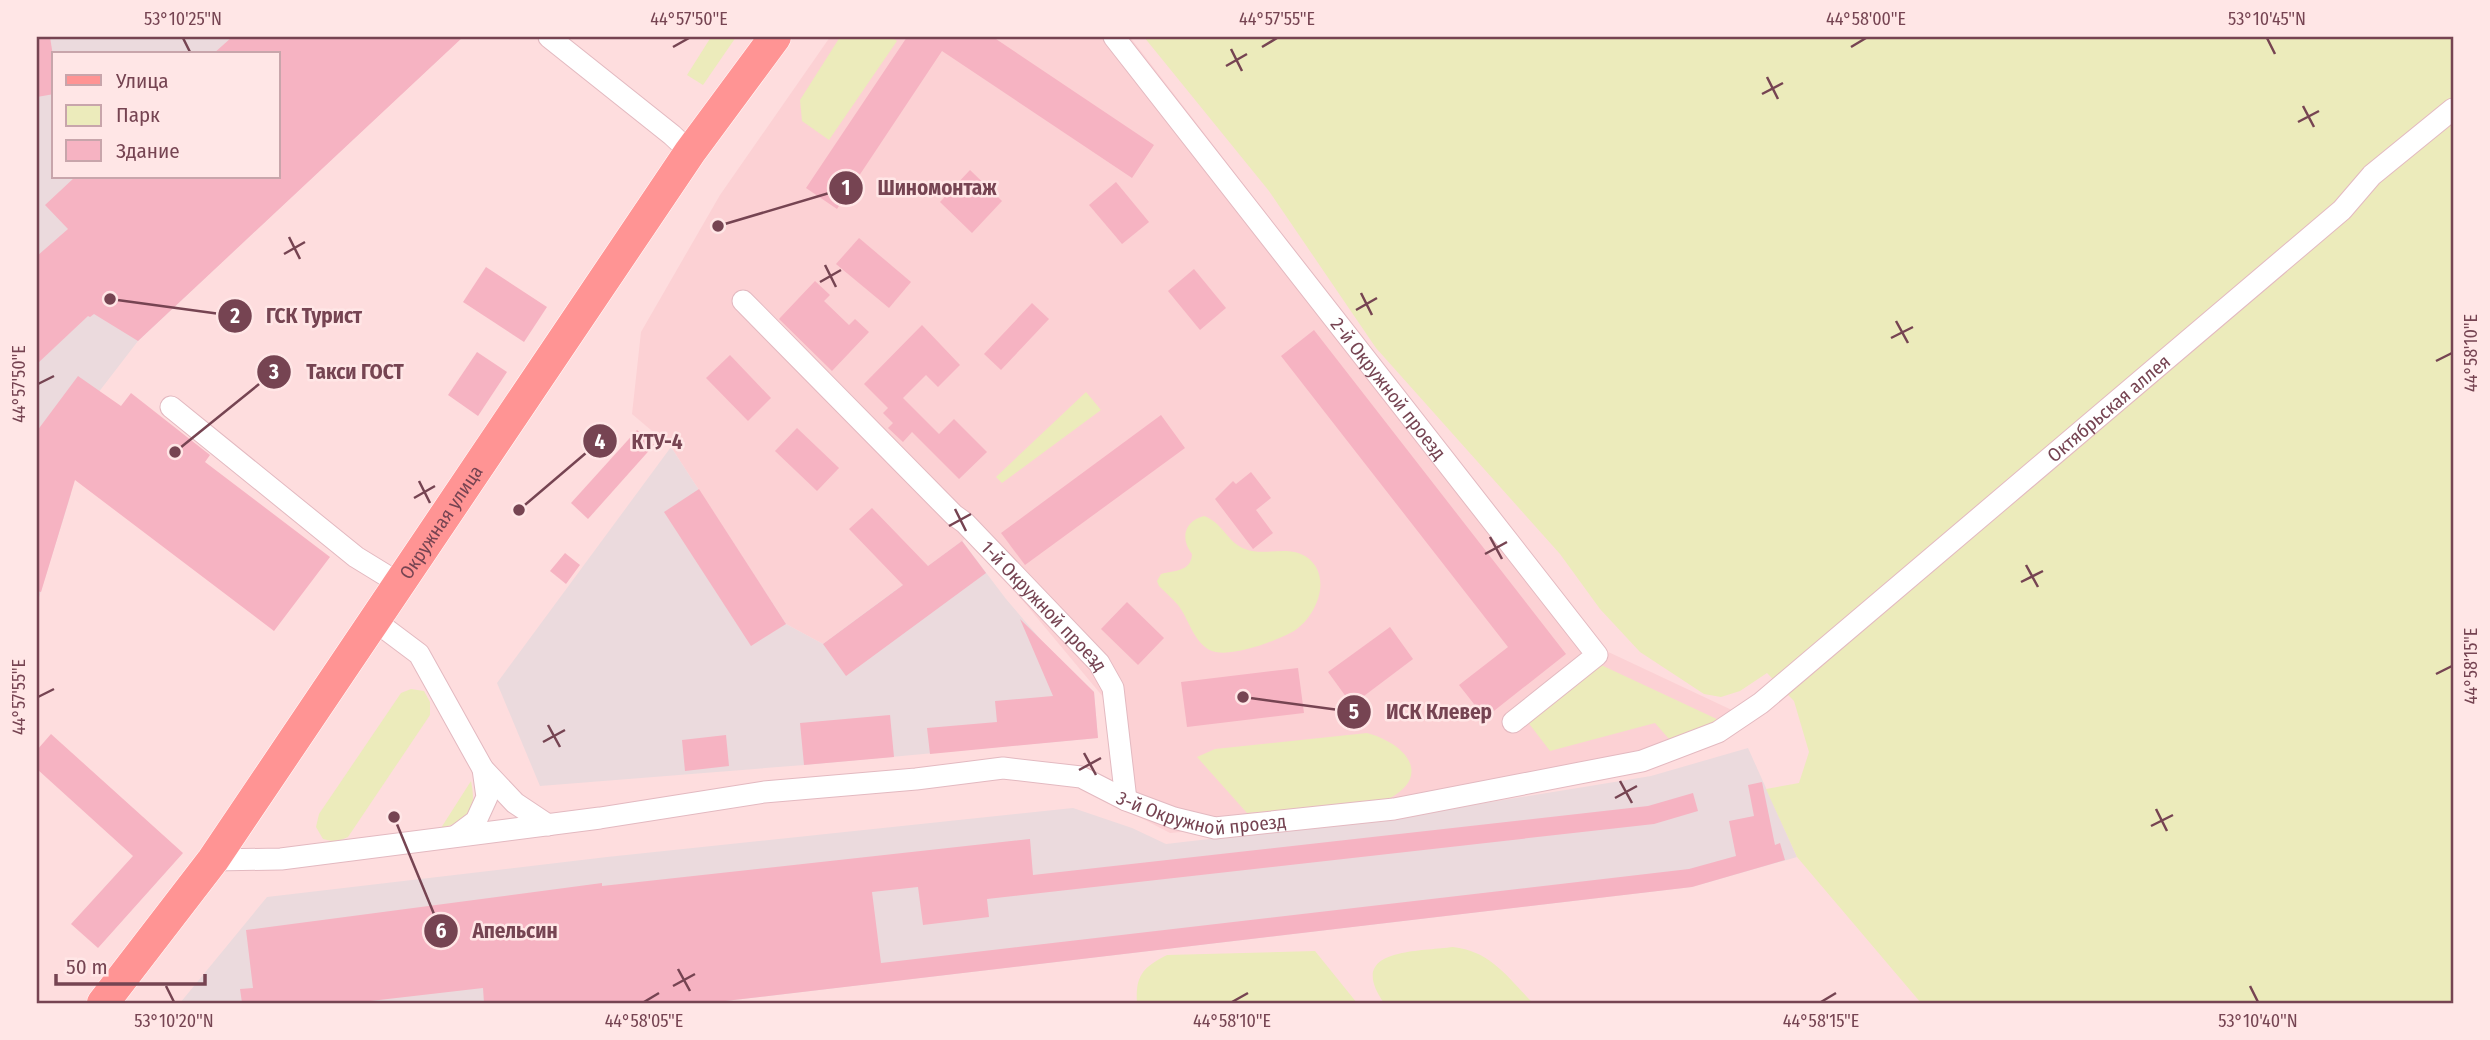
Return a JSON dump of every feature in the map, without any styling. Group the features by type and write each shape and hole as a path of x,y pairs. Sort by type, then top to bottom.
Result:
{"main road":[{"name":"Окружная улица","path":"103,1003 213,860 690,152 775,37"}],"street":[{"path":"549,37 690,152"},
{"name":"2-й Окружной проезд","path":"1114,37 1597,655 1513,722"},
{"name":"Октябрьская аллея","path":"1761,703 2342,210 2372,175 2453,109"},
{"name":"1-й Окружной проезд","path":"743,301 954,515 965,523 1099,663 1113,688 1125,800"},
{"path":"171,407 356,557 400,584"},
{"path":"375,621 419,654 483,769 515,803 548,825"},
{"name":"3-й Окружной проезд","path":"213,860 281,859 548,825 764,792 916,779 1003,768 1081,777 1125,800 1174,818 1215,828 1395,809 1642,761 1718,732 1761,703"},
{"path":"454,837 476,821 487,797 483,769"}],"shaded area":[{"path":"37,37 448,37 454,45 138,341 48,458 71,494 37,604"},
{"path":"830,37 1130,37 1602,649 1736,712 1738,731 1642,769 1393,814 1170,833 1116,805 1104,698 969,536 823,644 786,624 671,447 632,414 641,332 720,195"},
{"path":"671,447 786,624 823,644 962,541 1042,641 1094,692 1098,738 540,786 497,683"},
{"path":"1748,748 1797,857 1692,887 708,1003 180,1003 267,897 607,857 1073,808 1132,828 1166,844 1393,818 1651,776"}],"green space":[{"path":"711,37 736,37 703,85 687,75"},
{"path":"840,37 891,37 897,41 829,140 802,121 800,100"},
{"path":"1144,37 2453,37 2453,1003 1921,1003 1797,857 1766,789 1799,783 1809,752 1794,701 1767,673 1740,691 1721,697 1704,694 1640,652 1600,609 1560,554 1376,348 1269,191"},
{"path":"1086,392 1101,410 1002,483 996,477"},
{"path":"1204,516 1245,549 1293,552 1308,558 1315,566 1320,586 1315,607 1302,625 1276,639 1231,652 1212,651 1201,643 1178,605 1157,581 1161,574 1189,564 1192,554 1186,542 1186,531 1192,522"},
{"path":"1599,664 1721,721 1669,739 1655,723 1550,751 1527,721"},
{"path":"411,689 424,691 430,702 430,715 348,837 336,842 323,839 316,827 319,814 401,693"},
{"path":"1367,733 1396,746 1410,765 1411,775 1406,785 1379,803 1247,813 1197,757 1215,749"},
{"path":"471,781 473,800 469,813 459,822 441,828"},
{"path":"1453,947 1478,954 1498,967 1533,1003 1384,1003 1374,985 1373,972 1379,962 1405,952"},
{"path":"1315,951 1357,1003 1137,1003 1137,986 1142,973 1167,955"}],"building":[{"path":"37,37 50,37 52,94 37,97"},
{"path":"232,37 463,37 138,341 94,314 88,316 37,364 37,256 68,229 45,205 74,178 280,178 280,52 215,52"},
{"path":"907,37 993,37 1154,145 1132,178 942,51 837,209 806,188"},
{"path":"970,170 1002,201 972,233 940,202"},
{"path":"1116,182 1149,222 1122,244 1089,205"},
{"path":"859,238 911,282 889,308 836,264"},
{"path":"486,267 547,307 524,342 463,302"},
{"path":"1194,269 1226,308 1200,330 1168,291"},
{"path":"815,281 830,295 824,301 849,325 855,319 869,332 832,371 779,319"},
{"path":"1032,303 1049,319 1001,370 984,354"},
{"path":"922,325 960,365 938,387 926,375 903,398 939,434 954,419 987,452 959,479 912,432 903,442 888,428 893,423 883,413 888,408 864,384"},
{"path":"1314,330 1566,654 1485,718 1459,685 1508,647 1281,356"},
{"path":"477,352 507,372 478,416 448,395"},
{"path":"730,355 771,398 748,421 706,378"},
{"path":"78,376 121,406 131,393 210,455 205,462 330,557 274,631 75,480 41,592 37,591 37,431"},
{"path":"1161,415 1185,448 1025,565 1001,533"},
{"path":"797,428 839,468 817,491 775,451"},
{"path":"637,430 654,445 588,519 571,503"},
{"path":"1251,472 1271,498 1256,510 1273,533 1253,549 1215,499 1233,481 1236,484"},
{"path":"699,489 786,624 751,646 664,512"},
{"path":"872,508 928,566 962,541 986,573 846,676 823,644 903,585 849,529"},
{"path":"565,553 580,565 566,584 550,571"},
{"path":"1127,602 1164,638 1138,665 1101,629"},
{"path":"1020,619 1094,692 1098,738 930,754 927,728 997,722 995,701 1053,696"},
{"path":"1390,627 1413,659 1352,705 1328,672"},
{"path":"1298,668 1304,713 1187,727 1181,682"},
{"path":"890,715 894,757 804,765 800,723"},
{"path":"51,734 183,853 98,948 71,924 133,856 37,769 37,750"},
{"path":"726,735 729,766 685,771 682,740"},
{"path":"1762,782 1775,845 1780,843 1785,860 1692,887 708,1003 484,1003 483,988 353,1003 242,1003 240,989 253,988 246,930 602,883 602,886 1030,839 1033,875 1648,806 1693,793 1698,811 1654,824 987,899 989,917 923,925 918,887 872,892 881,963 1689,869 1736,856 1729,821 1754,816 1748,785"}],"place":[{"name":"Шиномонтаж","path":"718,226"},
{"name":"ГСК Турист","path":"110,299"},
{"name":"Такси ГОСТ","path":"175,452"},
{"name":"КТУ-4","path":"519,510"},
{"name":"ИСК Клевер","path":"1243,697"},
{"name":"Апельсин","path":"394,817"}]}
